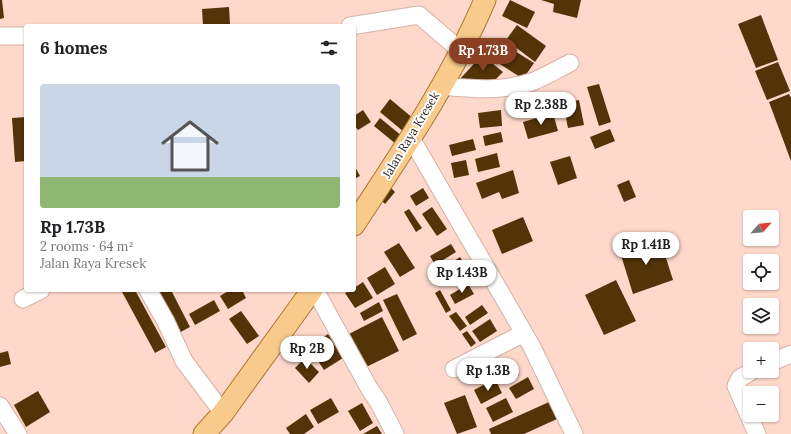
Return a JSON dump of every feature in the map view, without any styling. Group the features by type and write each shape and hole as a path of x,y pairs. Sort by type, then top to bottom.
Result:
{"main road":[{"name":"Jalan Raya Kresek","path":"356,222 411,138 461,51 485,0"},
{"path":"204,434 223,413 311,292"}],"street":[{"path":"356,24 422,7 461,51"},
{"path":"0,36 24,36"},
{"path":"441,86 482,90 507,87 533,81 570,63"},
{"path":"411,138 524,333 574,434"},
{"path":"23,299 37,292"},
{"path":"149,292 166,322 184,361 223,413"},
{"path":"316,292 395,434"},
{"path":"454,369 524,333"},
{"path":"779,359 791,354"},
{"path":"743,376 740,378 736,386 757,434"},
{"path":"0,406 18,434"}],"building":[{"path":"0,0 2,0 4,18 0,19"},
{"path":"510,0 535,12 527,28 502,16"},
{"path":"541,0 581,0 577,18 553,12 554,4"},
{"path":"229,7 230,24 203,24 202,9"},
{"path":"761,15 778,60 756,68 738,24"},
{"path":"517,25 546,46 535,62 506,40"},
{"path":"502,43 534,63 523,79 492,59"},
{"path":"482,55 503,72 492,83 460,79"},
{"path":"778,62 790,91 767,100 755,71"},
{"path":"599,84 611,122 599,126 587,87"},
{"path":"789,94 791,98 791,161 769,102"},
{"path":"390,99 414,119 404,132 380,112"},
{"path":"579,100 584,125 568,128 563,103"},
{"path":"363,110 371,122 358,130 356,128 356,115"},
{"path":"501,110 502,126 480,128 478,113"},
{"path":"553,113 558,131 528,139 523,122"},
{"path":"24,117 24,161 15,162 12,118"},
{"path":"380,118 408,141 402,149 374,126"},
{"path":"610,129 615,141 595,149 590,137"},
{"path":"501,132 503,142 485,146 483,136"},
{"path":"473,139 476,150 452,156 449,145"},
{"path":"497,153 500,167 478,172 475,159"},
{"path":"570,156 577,178 558,185 550,162"},
{"path":"466,160 469,175 454,178 451,163"},
{"path":"356,169 360,176 356,178"},
{"path":"513,170 519,193 502,199 499,192 482,199 476,183"},
{"path":"629,180 636,197 624,202 617,185"},
{"path":"388,185 395,192 385,204 377,196"},
{"path":"423,188 429,198 416,206 410,196"},
{"path":"432,207 447,229 437,236 422,214"},
{"path":"409,209 422,228 416,232 404,212"},
{"path":"523,217 533,241 502,254 492,230"},
{"path":"660,239 673,280 633,294 620,252"},
{"path":"399,243 415,268 400,277 384,252"},
{"path":"451,244 456,252 435,265 430,256"},
{"path":"460,257 466,267 444,283 437,273"},
{"path":"385,267 395,284 377,295 367,278"},
{"path":"616,280 636,321 604,335 585,295"},
{"path":"363,282 373,298 355,308 345,293 356,292 356,287"},
{"path":"468,284 474,294 455,304 450,295"},
{"path":"440,290 451,310 446,313 435,293"},
{"path":"122,292 136,292 166,347 155,353"},
{"path":"154,292 172,292 190,327 175,335"},
{"path":"227,292 243,292 246,298 228,309 220,296"},
{"path":"397,294 417,334 403,341 383,300"},
{"path":"214,300 220,311 195,325 189,314"},
{"path":"379,302 383,311 364,321 360,313"},
{"path":"482,305 488,313 470,325 465,317"},
{"path":"241,311 259,336 247,344 229,319"},
{"path":"456,312 467,326 460,331 449,316"},
{"path":"382,317 399,351 362,369 345,336"},
{"path":"490,319 497,331 480,342 472,331"},
{"path":"467,331 476,343 471,347 462,334"},
{"path":"328,334 343,358 324,370 309,347"},
{"path":"8,351 11,364 0,367 0,353"},
{"path":"305,358 319,372 309,383 295,368"},
{"path":"512,361 519,375 504,382 497,368"},
{"path":"528,377 534,389 516,399 509,388"},
{"path":"495,379 502,393 481,404 474,390"},
{"path":"38,391 50,412 26,427 14,405"},
{"path":"465,395 477,427 457,434 444,403"},
{"path":"331,398 339,412 318,424 310,410"},
{"path":"506,398 513,412 493,422 486,408"},
{"path":"549,402 557,419 524,434 491,434 489,429"},
{"path":"362,403 373,423 360,431 348,411"},
{"path":"306,414 314,427 304,434 290,434 286,428"},
{"path":"377,426 382,434 363,434"}]}
